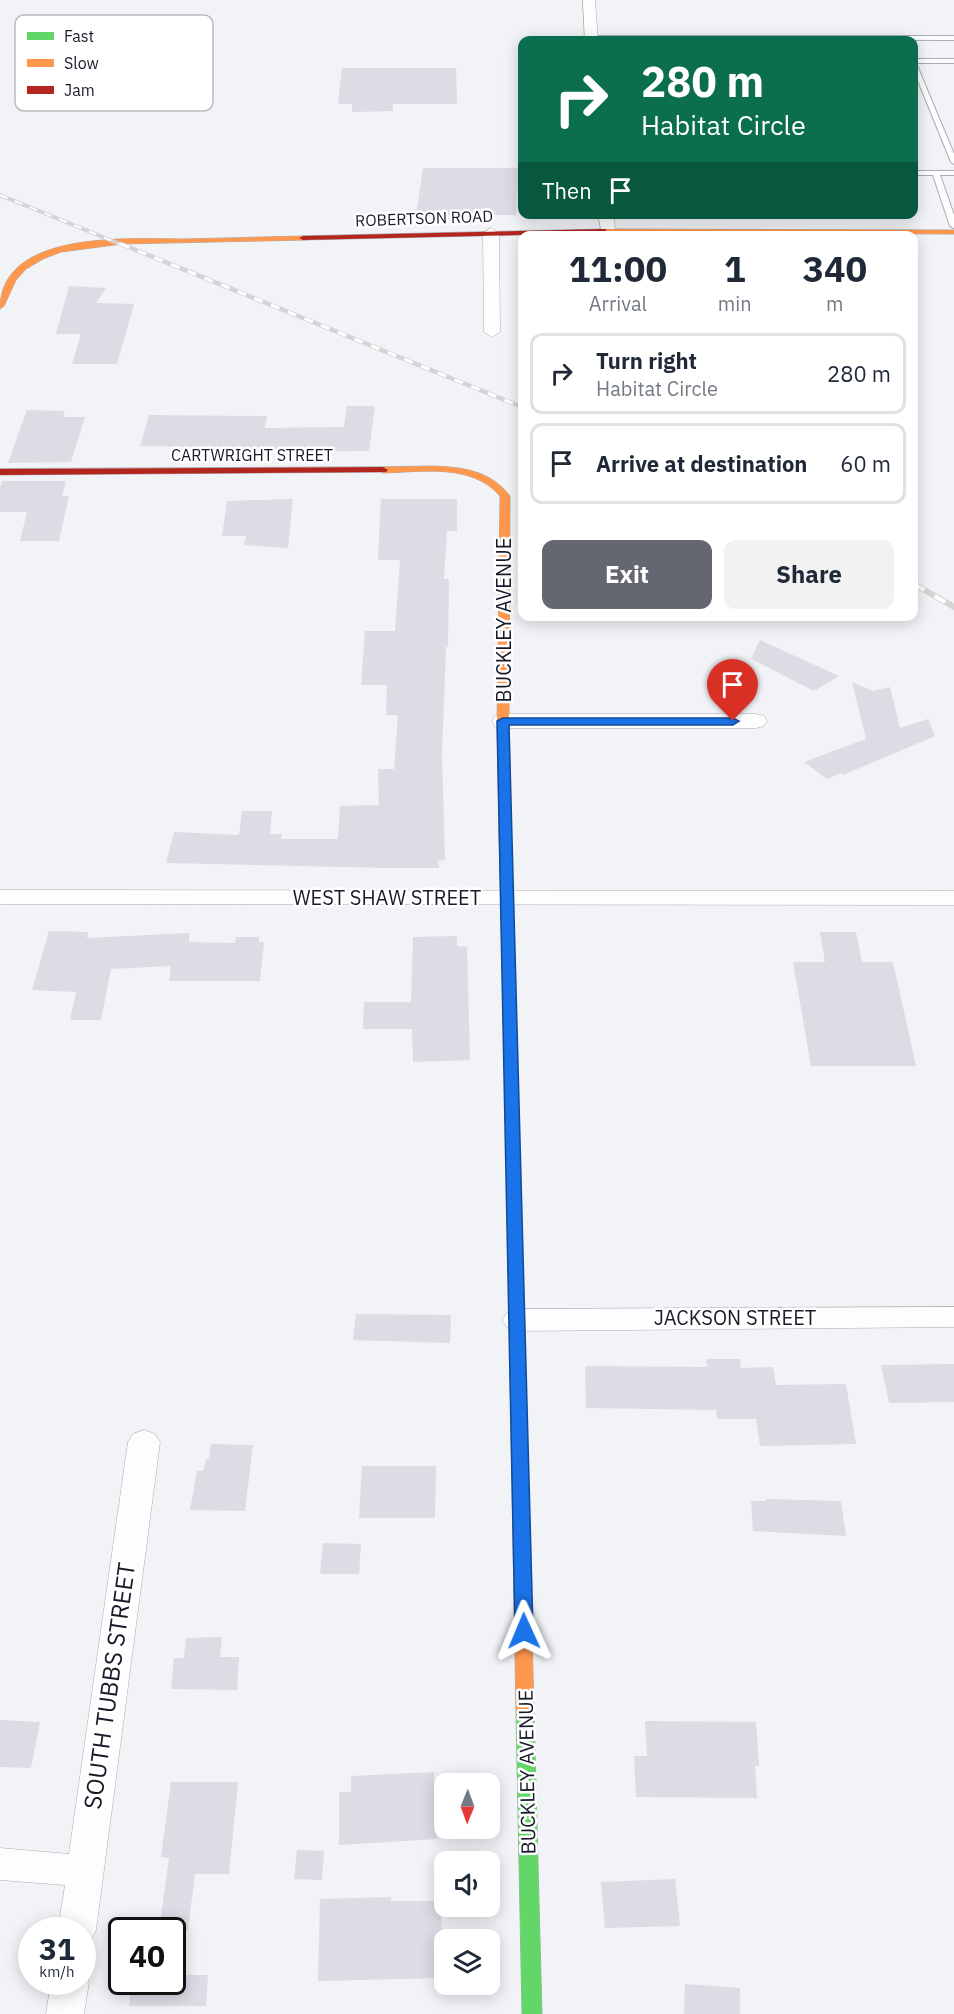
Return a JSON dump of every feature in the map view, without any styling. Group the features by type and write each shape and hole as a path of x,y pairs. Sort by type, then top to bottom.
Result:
{"street":[{"path":"589,0 592,36"},
{"path":"606,219 607,231"},
{"name":"ROBERTSON ROAD","path":"918,232 954,232"},
{"path":"491,233 492,332"},
{"name":"ROBERTSON ROAD","path":"0,306 8,285 20,271 49,255 75,248 115,243 518,233"},
{"name":"CARTWRIGHT STREET","path":"0,472 450,470 471,472 489,478 501,487"},
{"name":"BUCKLEY AVENUE","path":"501,487 505,496 503,721 506,899 532,2014"},
{"path":"503,721 756,721"},
{"name":"WEST SHAW STREET","path":"0,897 954,898"},
{"name":"JACKSON STREET","path":"517,1320 954,1317"},
{"name":"SOUTH TUBBS STREET","path":"79,1917 144,1442"},
{"path":"0,1864 85,1871"},
{"path":"65,2014 68,1995"}],"lane":[{"path":"918,38 954,38"},
{"path":"918,63 954,61"},
{"path":"918,73 954,162"},
{"path":"918,173 954,173"},
{"path":"936,173 952,212 954,226"},
{"path":"942,190 954,190"}],"building":[{"path":"342,68 456,68 457,104 393,104 393,111 352,112 352,104 338,104"},
{"path":"423,168 518,168 516,215 416,215"},
{"path":"69,286 106,288 96,303 134,304 117,364 72,364 81,334 56,334"},
{"path":"347,406 375,406 369,451 248,452 249,449 232,449 232,447 140,446 149,415 267,416 265,428 344,427"},
{"path":"27,410 65,411 63,417 85,417 71,462 8,463"},
{"path":"2,481 66,481 62,496 69,496 59,541 20,541 27,512 0,512"},
{"path":"293,499 288,548 244,545 246,536 222,536 227,501"},
{"path":"381,499 457,499 457,531 447,531 444,579 449,579 442,754 445,860 438,861 439,868 166,863 174,832 239,835 242,811 272,811 270,834 282,834 281,839 338,839 340,806 379,805 378,769 394,769 398,715 386,715 387,685 361,685 365,631 395,631 400,560 378,560"},
{"path":"760,640 839,676 814,691 751,659"},
{"path":"852,682 873,691 890,687 900,728 928,719 935,736 843,775 841,773 827,779 804,762 866,739"},
{"path":"49,931 88,932 87,938 189,933 189,942 235,943 236,937 259,937 259,942 264,942 260,981 169,981 171,966 111,969 101,1020 70,1020 76,992 32,990"},
{"path":"820,932 856,932 862,962 893,962 916,1066 811,1066 793,962 825,962"},
{"path":"457,936 457,946 467,947 470,1060 413,1062 412,1029 363,1029 364,1002 411,1002 413,937"},
{"path":"356,1314 451,1315 450,1343 353,1340"},
{"path":"706,1359 740,1359 741,1368 773,1367 776,1385 846,1384 856,1444 760,1446 756,1419 717,1419 716,1410 586,1408 585,1366 707,1367"},
{"path":"954,1364 954,1402 889,1403 881,1365"},
{"path":"211,1444 253,1445 245,1511 190,1510 197,1471 203,1471 206,1459 209,1459"},
{"path":"362,1466 436,1466 435,1518 359,1518"},
{"path":"766,1499 841,1501 846,1536 753,1531 751,1501 766,1501"},
{"path":"323,1543 361,1544 359,1574 320,1574"},
{"path":"222,1637 220,1657 239,1657 237,1690 171,1689 174,1658 184,1658 186,1638"},
{"path":"0,1720 40,1722 31,1768 0,1767"},
{"path":"645,1721 756,1722 759,1766 755,1766 757,1798 636,1797 634,1756 647,1756"},
{"path":"434,1772 434,1839 437,1839 339,1845 339,1792 351,1792 351,1776"},
{"path":"171,1782 238,1782 229,1874 195,1874 188,1930 186,1930 186,1917 161,1917 169,1858 161,1857"},
{"path":"297,1850 324,1851 322,1880 294,1879"},
{"path":"675,1879 680,1926 605,1928 601,1882"},
{"path":"391,1897 391,1901 434,1901 434,1917 441,1917 441,1929 434,1929 434,1978 318,1981 320,1899"},
{"path":"186,1975 208,1975 206,2006 129,2006 130,1995 186,1995"},
{"path":"685,1984 740,1988 740,2014 684,2014"}],"railway":[{"path":"0,195 125,246"},
{"path":"121,244 518,405"},
{"path":"918,586 954,607"}],"traffic: fast":[{"path":"505,822 514,1201"},
{"path":"525,1712 532,2014"}],"traffic: slow":[{"path":"918,232 954,232"},
{"path":"0,306 9,285 23,267 40,257 79,245 122,241 303,238"},
{"path":"383,470 450,469 467,472 495,485 505,496 503,721 505,822"},
{"path":"514,1201 525,1712"}],"traffic: jam":[{"path":"303,238 518,233"},
{"path":"0,472 383,470"}],"route":[{"path":"524,1631 503,721 733,721"}]}
